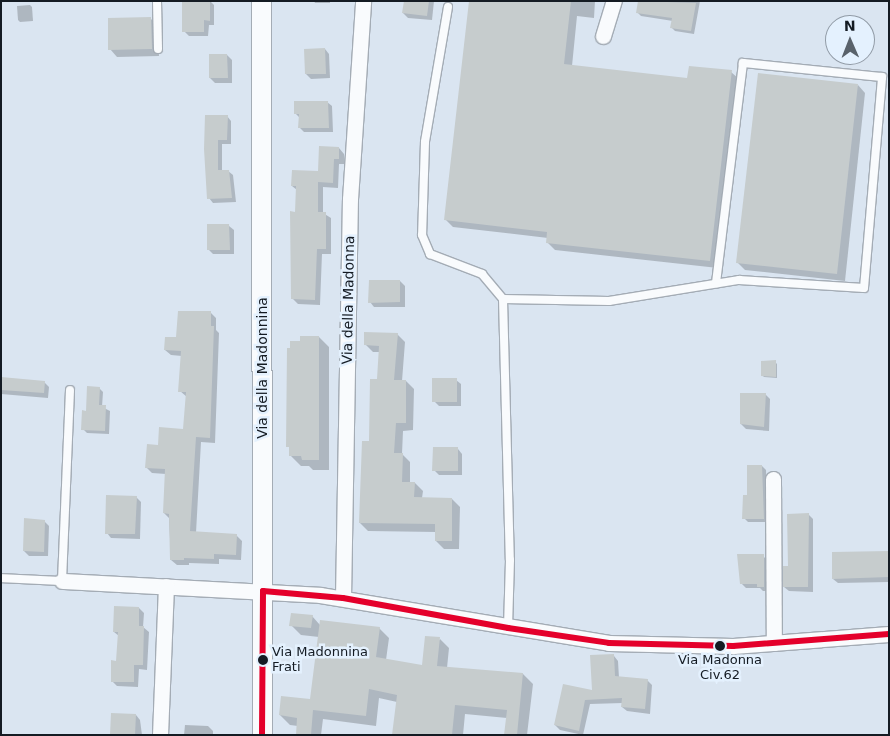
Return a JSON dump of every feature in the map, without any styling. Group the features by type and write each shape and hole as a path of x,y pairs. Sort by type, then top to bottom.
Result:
{"street":[{"name":"Via della Madonnina","path":"261,1 262,735"},
{"name":"Via della Madonna","path":"343,598 350,199 363,1"},
{"path":"603,36 614,1"},
{"path":"773,479 774,643"},
{"path":"62,581 263,591 343,598 508,628 608,643 734,646 889,634"},
{"path":"160,735 166,586"}],"lane":[{"path":"158,1 158,49"},
{"path":"448,7 425,142 422,235 430,254 482,274 503,299 510,560 508,628"},
{"path":"503,299 609,302 739,280 864,288 882,77 743,63 716,283"},
{"path":"1,578 62,581 70,390"}],"building":[{"path":"182,1 210,1 210,21 204,20 204,32 182,32"},
{"path":"404,1 429,1 427,16 402,13"},
{"path":"469,1 571,1 564,64 687,78 689,66 732,70 710,261 546,243 547,232 444,220"},
{"path":"638,1 696,3 691,31 670,28 672,18 636,13"},
{"path":"151,17 152,49 108,50 108,18"},
{"path":"325,48 326,74 305,74 304,49"},
{"path":"209,54 227,54 228,78 209,78"},
{"path":"758,73 858,84 837,274 736,263"},
{"path":"294,101 328,101 329,128 298,128 299,114 294,114"},
{"path":"205,115 228,115 227,140 218,140 218,170 229,170 232,198 207,199 204,149"},
{"path":"319,146 339,147 339,159 334,159 333,183 318,182 318,212 326,212 326,249 317,249 315,300 291,299 290,211 295,212 296,186 291,186 292,170 318,171"},
{"path":"207,224 229,224 230,250 207,250"},
{"path":"369,280 400,280 400,302 368,303"},
{"path":"178,311 211,311 211,326 214,326 210,438 196,437 190,531 237,534 236,555 214,554 214,559 184,558 184,560 170,560 169,514 163,513 165,469 145,468 147,444 158,445 159,427 183,429 186,392 178,392 181,351 164,350 165,337 176,337"},
{"path":"364,332 398,333 394,380 406,380 406,423 396,423 394,453 403,453 402,482 415,482 414,497 452,498 452,541 435,541 435,524 359,523 362,441 369,441 370,379 377,379 379,346 364,345"},
{"path":"300,336 319,336 319,460 302,460 301,456 289,456 289,447 286,447 287,348 290,348 290,341 300,341"},
{"path":"776,360 776,377 761,376 761,361"},
{"path":"1,377 45,381 44,393 1,390"},
{"path":"432,378 457,378 457,402 432,402"},
{"path":"87,386 100,387 99,405 106,405 105,431 81,430 82,410 86,411"},
{"path":"740,393 766,393 764,427 740,424"},
{"path":"433,447 458,447 458,471 432,471"},
{"path":"747,465 762,465 764,519 742,519 743,495 747,495"},
{"path":"106,495 137,496 135,534 105,534"},
{"path":"809,513 808,587 783,587 783,566 788,566 787,514"},
{"path":"24,518 45,520 44,552 23,551"},
{"path":"889,551 889,577 832,579 832,552"},
{"path":"737,554 764,554 764,587 757,587 757,584 740,584"},
{"path":"114,606 139,607 139,626 144,626 143,665 134,665 134,682 111,682 111,660 116,661 118,632 113,632"},
{"path":"291,613 313,615 311,628 289,626"},
{"path":"320,620 380,627 376,657 422,665 425,636 440,637 437,666 523,673 517,735 504,735 507,710 455,705 452,735 392,735 397,695 369,689 366,716 313,710 311,735 296,735 297,718 279,715 281,696 310,699"},
{"path":"614,654 615,676 648,679 645,709 621,707 622,698 585,700 579,731 554,725 563,684 592,690 590,655"},
{"path":"111,713 136,714 135,735 110,735"}],"transit line":[{"path":"262,735 263,591 343,598 508,628 609,643 733,646 889,634"}],"place":[{"name":"Via Madonna Civ.62","path":"720,646"},
{"name":"Via Madonnina Frati","path":"263,660"}]}
